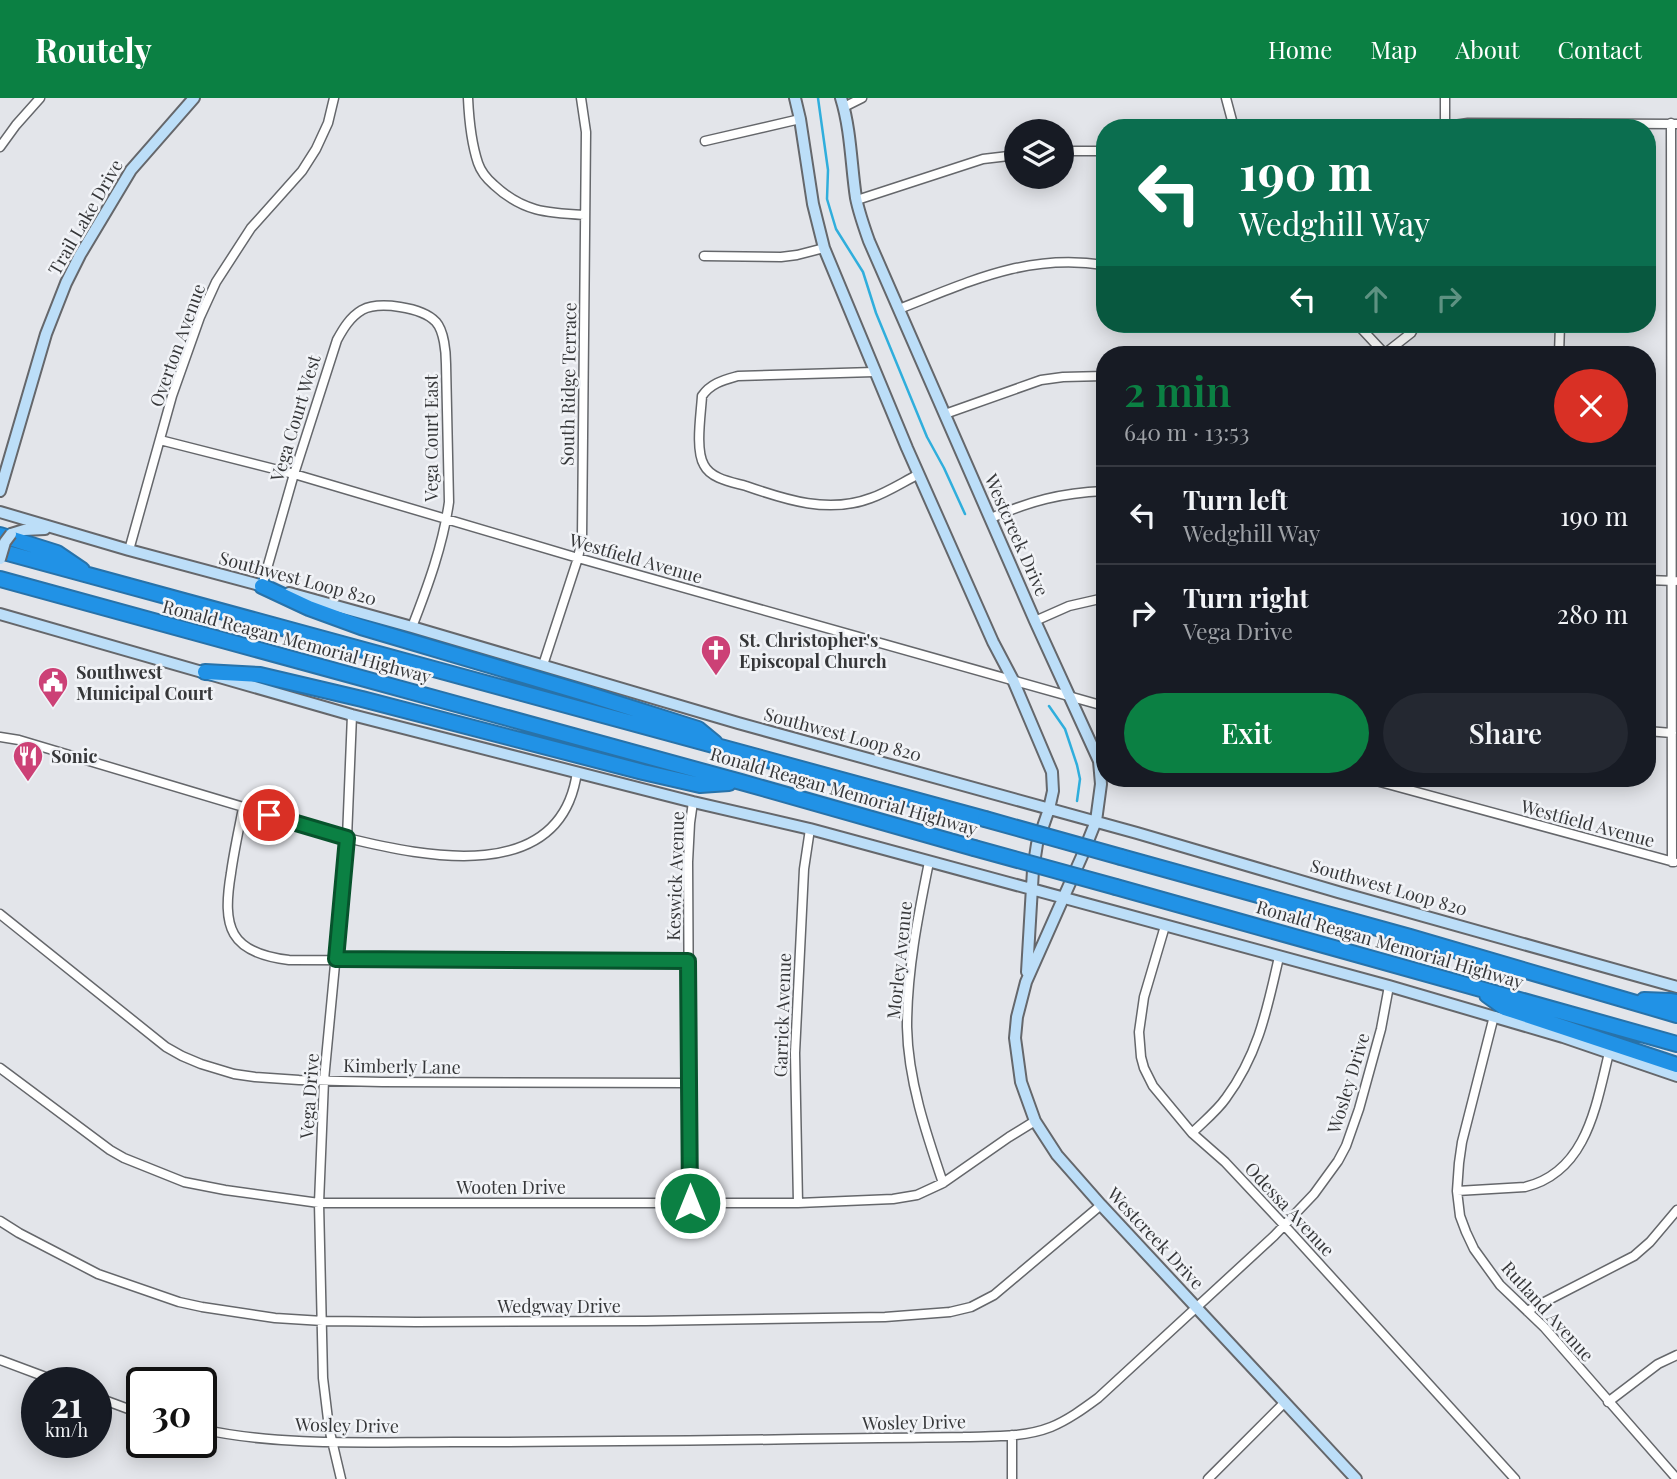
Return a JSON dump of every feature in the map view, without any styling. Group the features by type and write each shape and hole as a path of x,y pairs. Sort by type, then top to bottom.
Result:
{"highway":[{"path":"6,534 57,553 92,577"},
{"name":"Ronald Reagan Memorial Highway","path":"0,551 1121,857 1677,1015"},
{"name":"Ronald Reagan Memorial Highway","path":"0,579 741,782 1677,1044"},
{"path":"262,586 309,608 361,627 698,729 721,748"},
{"path":"205,672 260,675 700,785 741,782"},
{"path":"1478,988 1505,1007 1677,1065"},
{"path":"1624,1000 1677,1002"}],"main road":[{"name":"Trail Lake Drive","path":"0,491 46,334 75,264 131,170 194,98"},
{"name":"Westcreek Drive","path":"795,98 813,204 824,248 874,372 1052,772 1053,791 1037,844 1031,889 1026,982"},
{"name":"Westcreek Drive","path":"842,103 860,216 869,241 1096,754"},
{"name":"Southwest Loop 820","path":"0,512 1677,987"},
{"path":"0,559 6,534 54,528"},
{"path":"1,614 352,715 810,829 1389,986 1494,1016 1677,1076"},
{"name":"Westcreek Drive","path":"1101,787 1096,821 1021,997 1015,1038 1021,1082 1035,1121 1057,1155 1101,1205 1356,1479"}],"street":[{"path":"0,147 40,98"},
{"name":"Overton Avenue","path":"129,550 160,440 200,317 216,282 251,228 302,171 316,149 328,123 334,98"},
{"path":"468,98 470,132 478,165 486,178 506,197 520,204 552,213 585,215"},
{"name":"South Ridge Terrace","path":"543,665 582,538 586,132 581,98"},
{"path":"842,103 862,98"},
{"path":"1226,98 1232,119"},
{"path":"1445,98 1445,119"},
{"path":"705,141 800,119"},
{"path":"1656,124 1674,124 1672,733 1675,863"},
{"path":"1074,151 1096,150"},
{"path":"857,200 983,159 1004,157"},
{"path":"704,256 797,256 824,248"},
{"path":"899,309 992,273 1031,264 1096,264"},
{"name":"Vega Court West","path":"262,586 332,352 344,327 362,310 386,306 405,308"},
{"name":"Vega Court East","path":"405,308 422,313 436,322 445,346 449,502 435,562 412,627"},
{"path":"1395,346 1411,333"},
{"path":"874,372 738,376 719,381 702,396 700,452 704,466 714,476 775,496 819,506 849,504 872,498 919,474"},
{"path":"945,414 1041,380 1096,376"},
{"name":"Westfield Avenue","path":"160,440 294,474 578,558 1096,704"},
{"path":"990,518 1042,499 1096,492"},
{"path":"1656,580 1674,581"},
{"path":"1035,621 1069,606 1096,600"},
{"name":"Vega Drive","path":"341,1479 331,1441 323,1378 319,1203 324,1080 347,838 352,715"},
{"path":"1656,732 1672,733"},
{"path":"0,737 30,743 347,838 422,854 470,857 506,853 528,845 550,829 561,817 575,788 578,772"},
{"name":"Westfield Avenue","path":"1398,787 1675,863"},
{"name":"Keswick Avenue","path":"690,1203 688,862 693,802"},
{"path":"243,808 228,894 228,917 233,933 248,949 271,958 688,961"},
{"name":"Garrick Avenue","path":"798,1203 795,1053 804,869 810,829"},
{"name":"Morley Avenue","path":"929,862 916,926 908,990 907,1028 914,1080 926,1132 943,1184"},
{"name":"Kimberly Lane","path":"0,914 166,1047 182,1056 234,1074 324,1080 689,1083"},
{"name":"Odessa Avenue","path":"1166,926 1144,997 1139,1032 1140,1057 1153,1086 1192,1133 1225,1162 1284,1225 1515,1479"},
{"path":"1192,1133 1225,1099 1253,1052 1264,1020 1279,957"},
{"name":"Wosley Drive","path":"217,1432 253,1438 331,1441 552,1441 1012,1435 1049,1427 1079,1412 1098,1398 1314,1194 1346,1146 1381,1029 1389,986"},
{"name":"Rutland Avenue","path":"1494,1016 1462,1142 1457,1191 1460,1216 1474,1249 1500,1285 1544,1327 1677,1479"},
{"path":"1457,1191 1525,1187 1553,1176 1570,1159 1586,1135 1609,1053"},
{"name":"Wooten Drive","path":"0,1068 110,1150 146,1168 204,1187 319,1203 798,1203 893,1199 917,1195 943,1184 1035,1121"},
{"name":"Wedgway Drive","path":"0,1221 98,1274 178,1302 275,1318 416,1322 673,1321 885,1317 950,1312 971,1307 994,1295 1101,1205"},
{"path":"1527,1311 1634,1256 1650,1242 1677,1210"},
{"path":"1608,1402 1658,1364 1677,1355"},
{"path":"0,1360 21,1368"},
{"path":"1208,1479 1285,1402"},
{"path":"1012,1435 1012,1479"}],"waterway":[{"path":"818,98 828,170 827,199 836,229 863,272 876,313 927,437 965,514"},
{"path":"1049,706 1065,729 1077,765 1080,779 1077,801"}],"place":[{"name":"St. Christopher's Episcopal Church","path":"716,677"},
{"name":"Southwest Municipal Court","path":"53,709"},
{"name":"Sonic","path":"28,783"}],"route":[{"path":"269,815 347,838 336,959 688,961 690,1203"}]}
